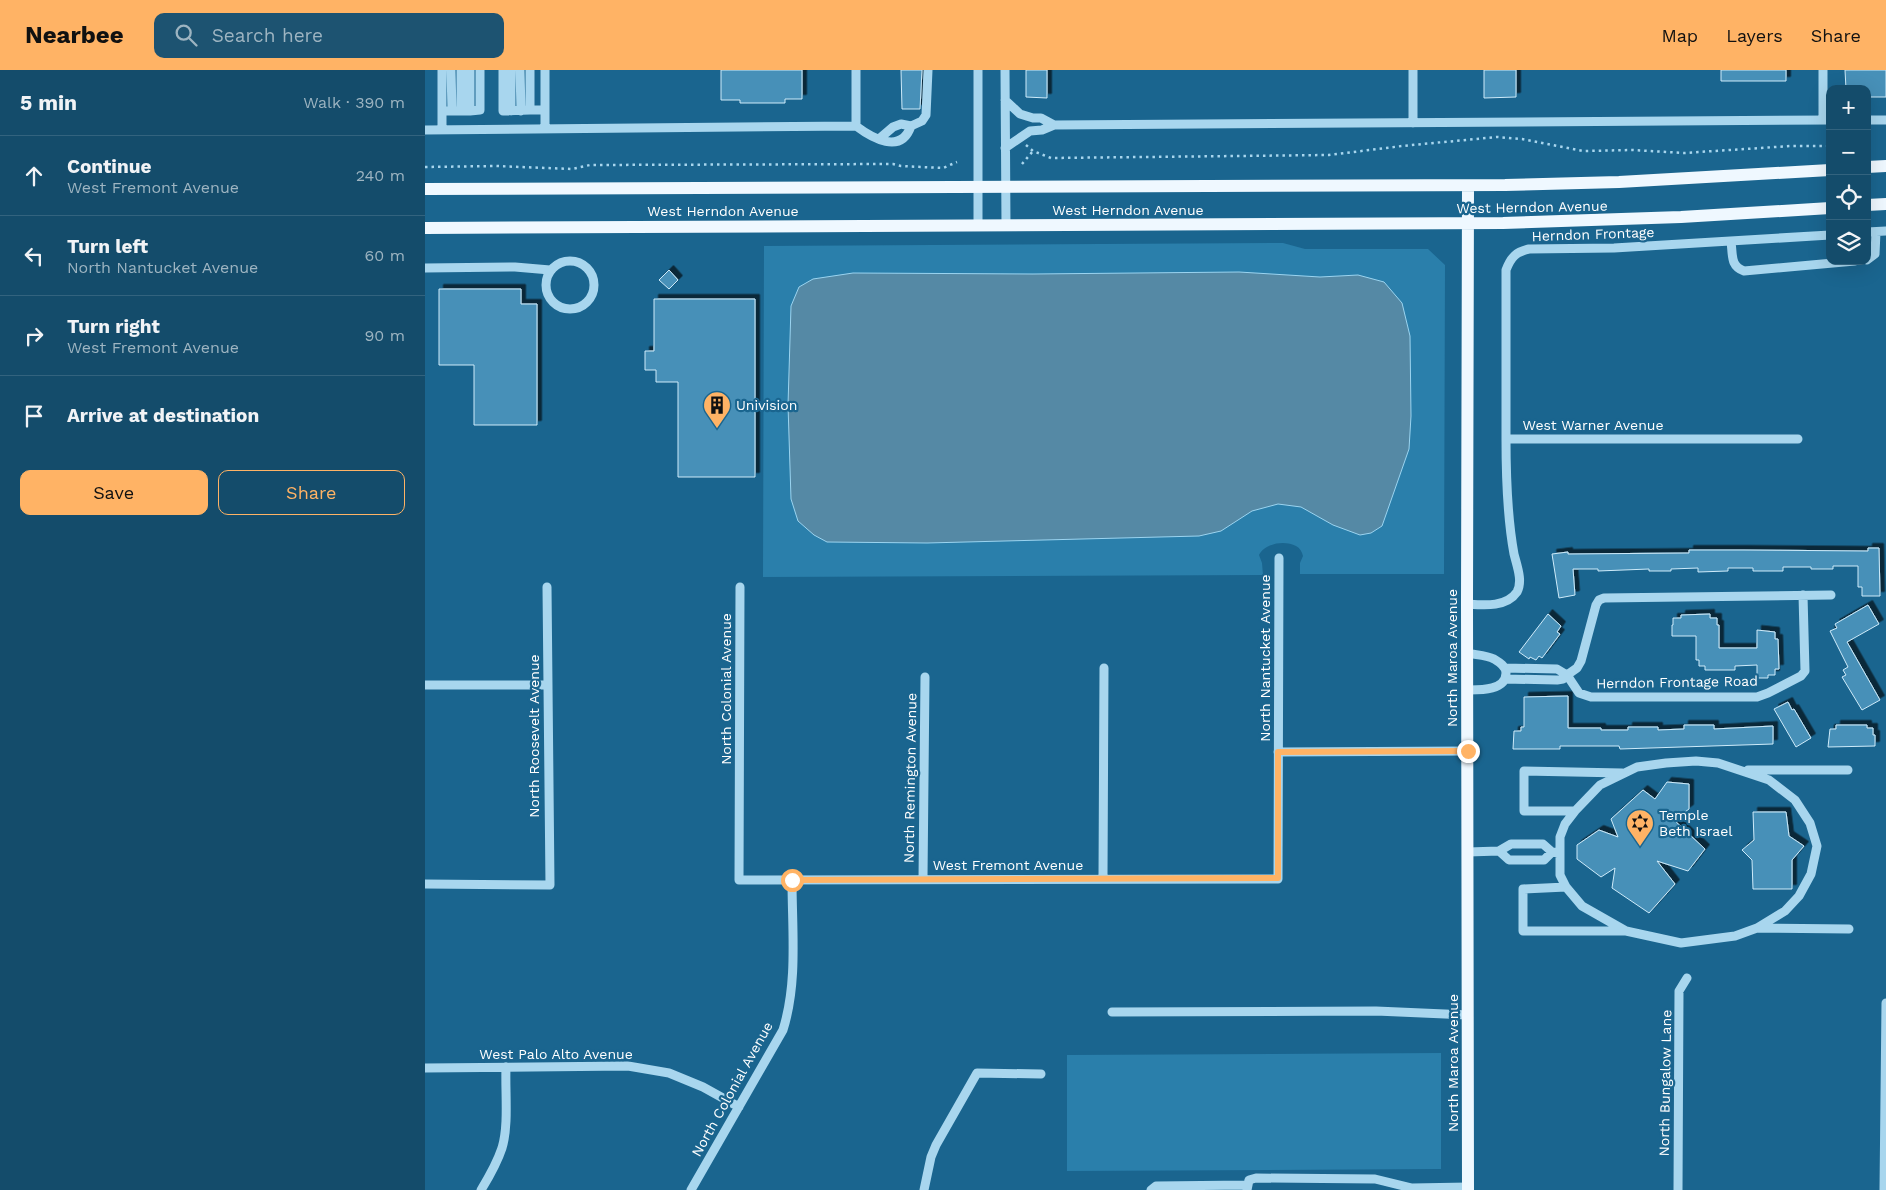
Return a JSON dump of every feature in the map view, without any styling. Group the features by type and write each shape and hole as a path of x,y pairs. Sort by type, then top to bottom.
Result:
{"main road":[{"path":"1871,167 1886,166"},
{"name":"West Herndon Avenue","path":"425,189 1468,186 1619,182 1826,170"},
{"name":"North Maroa Avenue","path":"1468,186 1468,1189"},
{"path":"1871,205 1886,204"},
{"name":"West Herndon Avenue","path":"425,228 1467,224 1681,217 1826,208"}],"street":[{"path":"442,70 456,111"},
{"path":"451,70 456,111"},
{"path":"456,111 461,70"},
{"path":"442,130 456,111 470,70"},
{"path":"456,111 480,110 479,70"},
{"path":"503,70 503,111 545,110"},
{"path":"511,70 521,110"},
{"path":"520,70 521,110"},
{"path":"521,110 530,70"},
{"path":"545,70 545,129"},
{"path":"856,70 856,126"},
{"path":"425,130 856,126 889,143 903,138 911,126 922,121 926,115 928,70"},
{"path":"978,70 978,226"},
{"path":"1005,70 1006,225"},
{"path":"1413,70 1413,122"},
{"path":"1005,148 1030,131 1042,130 1054,125 1826,120 1823,70"},
{"path":"1005,100 1020,114 1041,118 1054,125"},
{"path":"1871,120 1886,120"},
{"path":"879,139 893,127 901,124 911,126"},
{"path":"1871,257 1875,254 1872,232 1886,231"},
{"name":"Herndon Frontage","path":"1506,439 1506,270 1513,256 1529,249 1613,248 1826,235"},
{"path":"1731,242 1734,264 1737,268 1744,271 1826,264"},
{"path":"425,268 515,267 550,270 556,264 572,260 581,263 592,275 595,283 590,299 578,308 564,309 557,306 551,300 545,286 550,270"},
{"name":"West Warner Avenue","path":"1467,604 1488,606 1502,603 1517,592 1519,583 1508,514 1506,439 1798,439"},
{"name":"North Nantucket Avenue","path":"1278,878 1279,558"},
{"name":"North Roosevelt Avenue","path":"425,884 549,885 547,587"},
{"name":"North Colonial Avenue","path":"739,880 740,587"},
{"name":"Herndon Frontage Road","path":"1803,596 1805,671 1801,676 1757,697 1591,697 1579,693 1567,674 1577,668 1581,661 1596,605 1599,600 1604,598 1831,595"},
{"path":"1467,653 1493,658 1505,668 1557,669 1567,674 1563,679 1505,679"},
{"path":"1103,878 1104,668"},
{"path":"1467,690 1485,690 1501,684 1505,679 1505,668"},
{"name":"North Remington Avenue","path":"923,879 925,677"},
{"path":"425,685 547,685"},
{"path":"1278,752 1468,751"},
{"path":"1566,887 1523,889 1523,932 1627,932 1681,943 1735,936 1757,928 1785,910 1799,896 1811,874 1817,846 1810,823 1795,800 1769,780 1718,763 1696,761 1666,763 1637,768 1600,785 1565,824 1556,852 1560,875 1566,887 1582,906 1627,932"},
{"path":"1740,770 1848,770"},
{"path":"1575,811 1524,811 1524,771 1625,773"},
{"path":"1468,852 1499,851 1511,844 1543,844 1556,852"},
{"path":"1499,851 1509,860 1544,860 1556,852"},
{"name":"West Fremont Avenue","path":"739,880 1278,878"},
{"name":"North Colonial Avenue","path":"691,1190 783,1030 792,991 792,880"},
{"path":"1757,928 1849,929"},
{"name":"North Bungalow Lane","path":"1678,1190 1679,990 1687,978"},
{"path":"1883,1190 1886,1003"},
{"path":"1112,1012 1376,1010 1468,1015"},
{"name":"West Palo Alto Avenue","path":"425,1068 628,1066 669,1073 703,1087 739,1107"},
{"path":"481,1190 494,1167 502,1147 505,1126 506,1067"},
{"path":"924,1190 928,1167 936,1145 977,1073 1041,1074"},
{"path":"1151,1190 1156,1186 1247,1188 1249,1180 1256,1178 1365,1178 1412,1188 1468,1189"}],"path":[{"path":"1021,136 1022,141 1033,151 1051,158 1329,155 1497,137 1522,139 1583,151 1632,150 1684,154 1791,146 1826,146"},
{"path":"1022,164 1033,151"},
{"path":"425,167 496,166 572,169 590,165 893,164 943,168 957,162"}],"shaded area":[{"path":"1283,243 1305,249 1428,249 1445,265 1444,574 1300,574 1300,563 1303,556 1301,550 1291,544 1281,543 1270,545 1259,555 1263,575 763,577 764,246"},
{"path":"1239,272 1320,277 1358,275 1384,282 1402,303 1410,336 1411,416 1409,449 1382,526 1371,533 1360,535 1333,525 1301,507 1278,504 1252,511 1221,531 1199,536 927,543 827,542 814,535 798,521 791,499 788,405 791,306 799,287 813,279 853,273"},
{"path":"1441,1053 1441,1169 1067,1171 1067,1055"}],"building":[{"path":"721,70 802,70 802,99 785,99 785,103 740,103 740,100 721,100"},
{"path":"901,70 922,70 920,109 902,109"},
{"path":"1026,70 1047,70 1047,98 1026,97"},
{"path":"1484,70 1516,70 1516,97 1484,98"},
{"path":"1721,70 1786,70 1786,81 1721,81"},
{"path":"1845,70 1886,70 1886,97 1871,97 1871,85 1846,85"},
{"path":"669,270 678,280 669,289 659,280"},
{"path":"439,289 521,289 521,304 537,304 537,425 474,425 474,365 439,365"},
{"name":"Univision","path":"654,299 755,299 755,477 678,477 678,382 656,382 656,370 645,370 645,351 654,351"},
{"path":"1868,548 1879,548 1880,596 1862,596 1862,587 1858,587 1858,566 1833,566 1833,569 1783,567 1783,571 1753,571 1753,568 1728,568 1728,571 1698,572 1698,568 1671,569 1671,571 1649,571 1649,569 1598,571 1598,569 1573,569 1575,595 1559,598 1552,554 1568,552 1568,554 1689,553 1689,550 1868,551"},
{"path":"1868,605 1879,624 1847,642 1880,700 1862,710 1842,677 1846,675 1843,670 1848,667 1830,631 1837,628 1835,624"},
{"path":"1548,614 1561,626 1557,632 1560,634 1542,658 1539,656 1536,660 1530,657 1529,659 1519,652"},
{"path":"1710,614 1710,618 1717,618 1717,625 1719,625 1719,648 1757,648 1757,630 1775,632 1775,639 1778,639 1779,669 1775,669 1775,675 1768,675 1768,678 1757,678 1757,665 1735,666 1735,670 1705,670 1705,666 1699,666 1699,660 1696,660 1696,636 1672,636 1673,618 1681,618 1681,615"},
{"path":"1568,696 1568,728 1628,730 1628,727 1658,727 1658,730 1684,729 1684,725 1714,725 1714,729 1773,726 1773,744 1620,749 1619,746 1560,746 1560,749 1513,749 1514,731 1521,731 1521,727 1524,727 1524,697"},
{"path":"1788,702 1811,738 1796,747 1774,709"},
{"path":"1836,725 1867,725 1867,728 1873,728 1875,746 1828,747 1830,729 1836,729"},
{"name":"Temple Beth Israel","path":"1667,782 1689,784 1689,809 1674,820 1705,849 1688,871 1657,861 1675,884 1649,913 1612,888 1615,868 1601,877 1577,859 1577,845 1599,830 1618,837 1611,819 1643,790 1655,799"},
{"path":"1753,812 1786,812 1789,836 1804,846 1792,860 1792,889 1753,889 1752,860 1742,850 1754,840"}],"place":[{"name":"Univision","path":"717,429"},
{"name":"Temple Beth Israel","path":"1640,847"}],"route":[{"path":"792,880 1278,878 1278,752 1468,751"}]}
